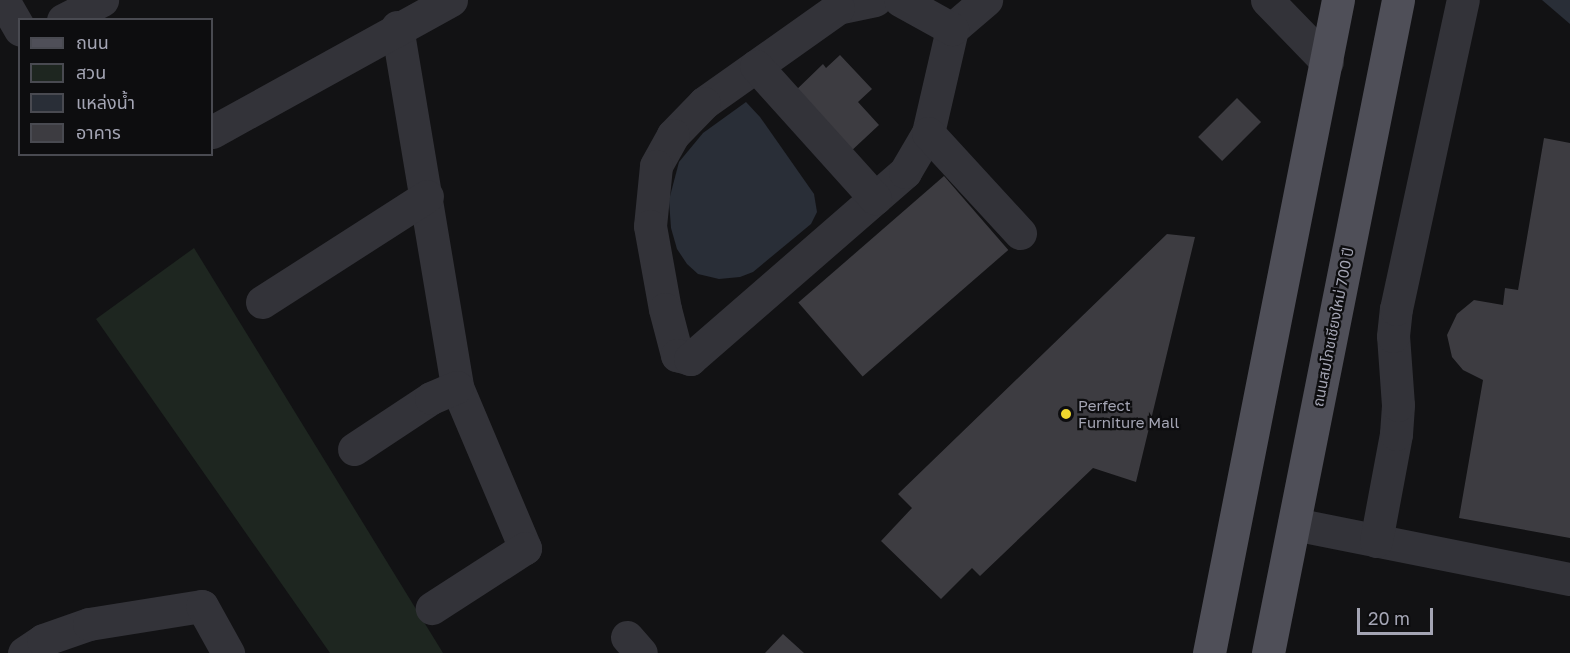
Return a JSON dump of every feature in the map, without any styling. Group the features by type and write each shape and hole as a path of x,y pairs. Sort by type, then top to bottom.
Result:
{"main road":[{"path":"1209,653 1338,0"},
{"name":"ถนนสมโภชเชียงใหม่ 700 ปี","path":"1268,653 1398,0"}],"street":[{"path":"3,0 18,26"},
{"path":"67,18 102,0"},
{"path":"213,131 397,27 451,0"},
{"path":"875,0 838,8 704,103 673,135 656,166 650,226 665,309 677,355 690,359 905,172 928,133 952,29 986,0"},
{"path":"900,0 952,29"},
{"path":"1267,0 1327,63"},
{"path":"1376,541 1396,434 1398,405 1393,366 1396,309 1463,0"},
{"path":"397,27 427,196 457,387 525,548 432,608"},
{"path":"756,66 875,198"},
{"path":"928,133 1020,233"},
{"path":"262,302 427,196"},
{"path":"354,449 431,398 457,387"},
{"path":"1294,524 1570,579"},
{"path":"40,649 89,624 202,606 228,653"}],"green space":[{"path":"194,248 443,653 330,653 96,319"}],"water":[{"path":"1542,0 1570,0 1570,24"},
{"path":"746,102 760,117 814,194 817,212 811,224 753,272 740,277 719,279 698,274 687,264 677,249 671,228 669,200 679,162 703,133"}],"building":[{"path":"840,55 872,89 858,102 879,125 849,153 792,94 823,64 826,68"},
{"path":"1237,98 1261,122 1222,161 1198,137"},
{"path":"1544,138 1570,143 1570,538 1459,518 1483,380 1463,370 1452,357 1447,335 1457,314 1474,300 1503,305 1505,288 1518,290"},
{"path":"944,176 1008,250 863,377 798,303"},
{"name":"Perfect Furniture Mall","path":"1167,234 1195,237 1136,482 1093,468 980,576 972,568 941,599 881,541 912,508 898,494"},
{"path":"783,634 804,653 765,653"}],"place":[{"name":"Perfect Furniture Mall","path":"1066,414"}]}
